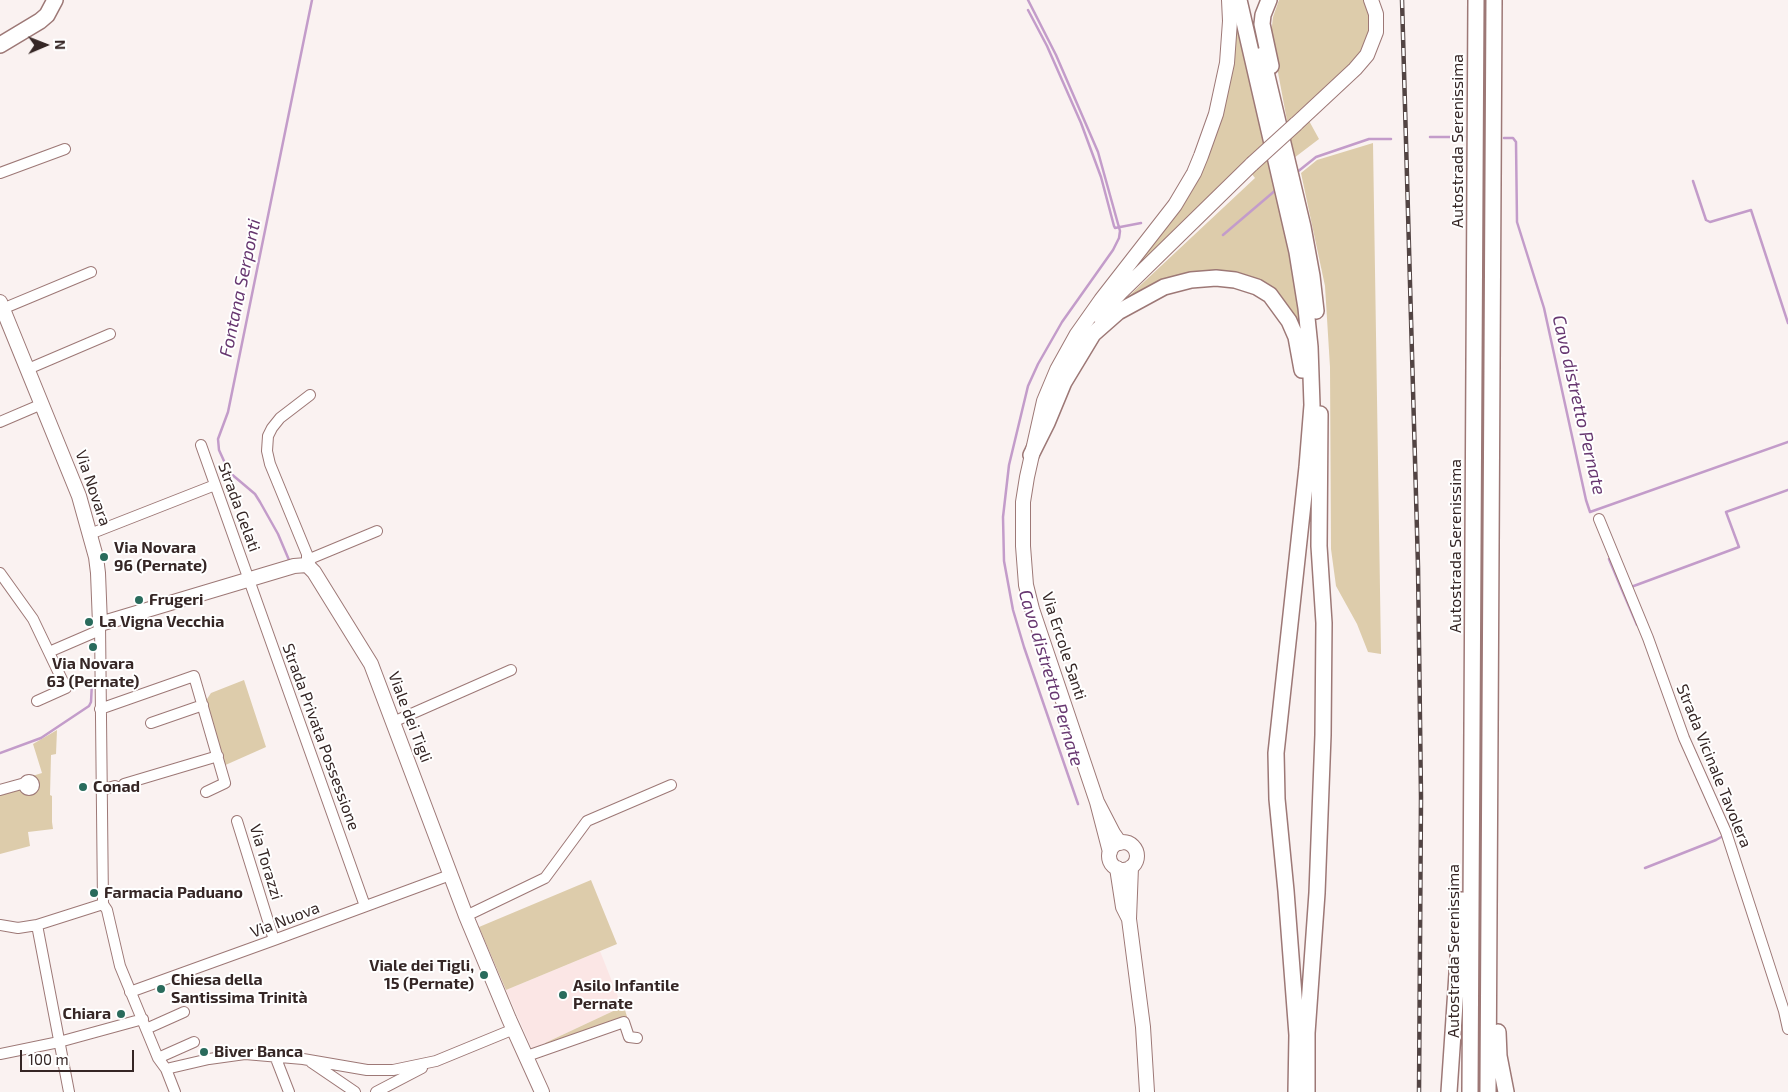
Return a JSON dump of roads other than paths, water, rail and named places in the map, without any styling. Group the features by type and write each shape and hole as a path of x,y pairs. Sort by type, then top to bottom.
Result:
{"highway":[{"path":"0,45 40,21 52,7 55,0"},
{"path":"1239,0 1312,276 1321,374 1319,546 1324,623 1323,735 1317,893 1307,1033 1302,1070 1295,1092"},
{"path":"1249,0 1279,124"},
{"path":"1268,0 1262,24 1276,84 1279,124 1310,347 1312,405 1307,467 1276,753 1277,799 1296,1017 1306,1092"},
{"name":"Autostrada Serenissima","path":"1470,1092 1476,0"},
{"path":"1488,1092 1494,0"},
{"path":"1032,455 1064,382 1093,334 1118,312 1164,287 1192,280 1216,278 1235,280 1258,287 1270,295 1289,321 1296,337 1301,357 1307,467"},
{"path":"1449,1092 1463,886 1472,837"},
{"path":"1489,877 1497,926 1499,1056 1506,1092"}],"main road":[{"path":"1032,455 1044,401 1057,370 1077,334 1169,212 1190,180 1201,156 1216,114 1228,63 1229,0"},
{"path":"1032,455 1056,382 1084,336 1104,309 1252,164 1355,69 1367,55 1376,32 1376,14 1372,0"},
{"name":"Via Novara","path":"1,307 79,496 90,534 98,573 103,622"},
{"name":"Via Ercole Santi","path":"1032,455 1023,502 1024,568 1032,610 1098,802 1113,833 1115,847"},
{"path":"103,622 249,578 294,566 307,565"},
{"name":"Viale dei Tigli","path":"307,565 314,572 371,664 466,916 542,1092"},
{"path":"1124,868 1109,860 1115,847 1128,844 1135,851 1136,858 1124,868 1123,907 1129,919 1143,1027 1147,1092"}],"street":[{"path":"0,173 65,149"},
{"path":"1,307 91,272"},
{"path":"28,370 110,334"},
{"path":"307,565 307,554 270,464 267,451 268,436 276,422 310,395"},
{"path":"0,422 42,404"},
{"name":"Strada Gelati","path":"201,445 249,578"},
{"path":"90,534 215,485"},
{"name":"Strada Vicinale Tavolera","path":"1599,519 1648,638 1684,738 1729,840 1788,1029"},
{"path":"307,565 312,558 377,531"},
{"path":"0,573 33,619 66,688 37,701"},
{"name":"Strada Privata Possessione","path":"249,578 365,906"},
{"path":"49,652 103,622"},
{"name":"Via Novara","path":"103,622 100,708 103,904 107,910 120,966 158,1058 166,1070 175,1092"},
{"path":"393,722 511,670"},
{"path":"100,708 194,676 225,783 206,792"},
{"path":"151,723 203,705"},
{"path":"102,790 218,756"},
{"path":"0,790 25,783"},
{"path":"466,916 545,878 587,820 671,785"},
{"name":"Via Torazzi","path":"237,820 274,940"},
{"name":"Via Nuova","path":"130,992 450,875"},
{"path":"0,925 18,928 37,925 103,904"},
{"path":"37,925 70,1092"},
{"path":"0,1054 144,1024 184,1012"},
{"path":"527,1056 624,1022 629,1037 637,1038"},
{"path":"376,1092 436,1061 514,1029"},
{"path":"158,1058 194,1042"},
{"path":"166,1070 209,1059 245,1054 308,1060 367,1070 393,1070 436,1061"},
{"path":"275,1056 289,1092"},
{"path":"308,1060 355,1092"},
{"path":"393,1070 400,1079"}],"waterway":[{"name":"Fontana Serponti","path":"289,560 278,534 255,494 229,472 219,450 218,439 228,412 312,0"},
{"name":"Cavo distretto Pernate","path":"1028,0 1056,55 1098,152 1120,231 1113,250 1062,322 1028,386 1009,465 1003,517 1004,561 1013,610 1078,804"},
{"name":"Cavo distretto Pernate","path":"1028,10 1047,46 1081,123 1101,177 1115,228 1141,223"},
{"name":"Cavo distretto Pernate","path":"1430,137 1464,137"},
{"name":"Cavo distretto Pernate","path":"1504,138 1513,138 1516,142 1517,222 1544,308 1590,512 1788,442"},
{"name":"Cavo distretto Pernate","path":"1296,173 1316,157 1369,139 1391,139"},
{"name":"Cavo distretto Pernate","path":"1693,181 1706,220 1710,222 1751,210 1788,323"},
{"name":"Cavo distretto Pernate","path":"1223,235 1277,189"},
{"name":"Cavo distretto Pernate","path":"1631,587 1739,547 1726,512 1788,490"},
{"name":"Cavo distretto Pernate","path":"1609,559 1622,590"},
{"name":"Cavo distretto Pernate","path":"1626,589 1622,590 1637,625"},
{"name":"Fontana Serponti","path":"0,753 41,738 89,706 92,682"},
{"name":"Cavo distretto Pernate","path":"1645,868 1716,840 1723,836 1722,834"}],"railway":[{"path":"1402,0 1418,566 1421,797 1419,1092"}],"place":[{"name":"Via Novara 96 (Pernate)","path":"104,557"},
{"name":"Frugeri","path":"139,600"},
{"name":"La Vigna Vecchia","path":"89,622"},
{"name":"Via Novara 63 (Pernate)","path":"93,647"},
{"name":"Conad","path":"83,787"},
{"name":"Farmacia Paduano","path":"94,893"},
{"name":"Viale dei Tigli, 15 (Pernate)","path":"484,975"},
{"name":"Chiesa della Santissima Trinità","path":"161,989"},
{"name":"Asilo Infantile Pernate","path":"563,995"},
{"name":"Chiara","path":"121,1014"},
{"name":"Biver Banca","path":"204,1052"}]}
